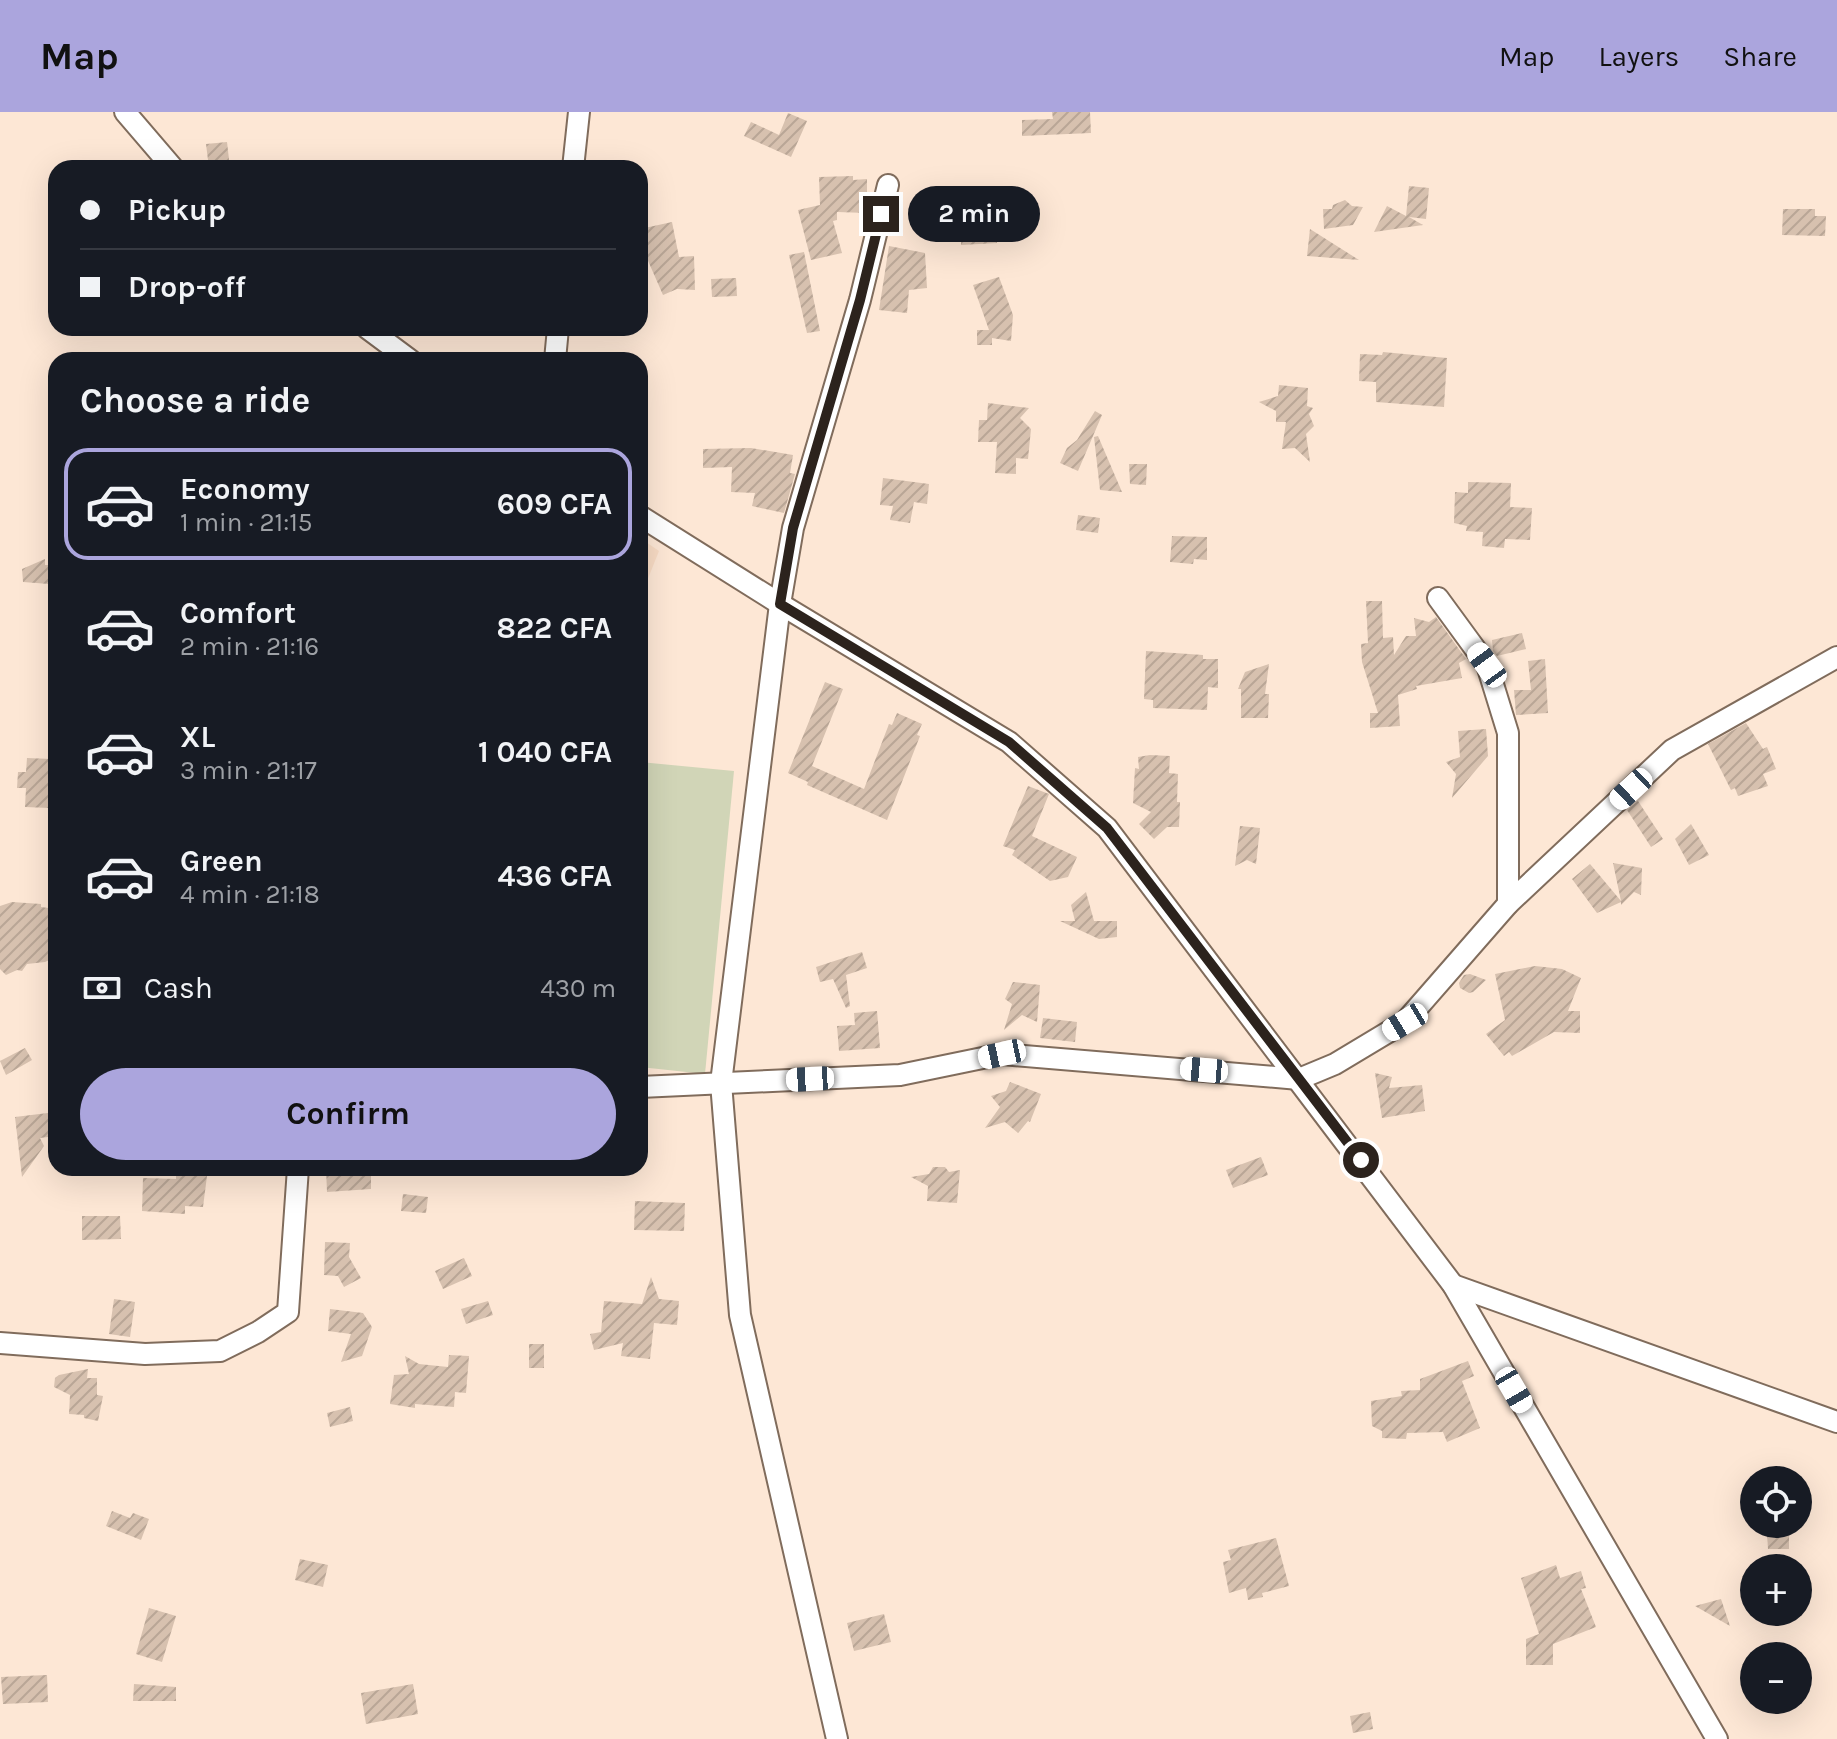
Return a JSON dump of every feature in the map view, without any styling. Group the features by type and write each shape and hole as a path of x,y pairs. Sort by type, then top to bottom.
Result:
{"street":[{"path":"125,112 166,160"},
{"path":"574,160 579,112"},
{"path":"837,1739 740,1315 721,1083 780,604 793,528 860,300 888,185"},
{"path":"378,336 399,352"},
{"path":"648,521 1009,742 1107,828 1453,1285 1717,1739"},
{"path":"1438,598 1487,665 1508,733 1508,904"},
{"path":"648,1087 900,1075 1002,1054 1299,1079 1335,1064 1405,1022 1508,904 1672,750 1837,657"},
{"path":"0,1343 145,1354 220,1351 258,1332 288,1312 297,1176"},
{"path":"1453,1285 1837,1422"}],"shaded area":[{"path":"648,543 659,551 648,578"}],"green space":[{"path":"648,763 734,771 705,1074 648,1068"}],"building":[{"path":"1052,112 1090,112 1091,133 1022,136 1022,120 1053,119"},
{"path":"788,113 807,121 791,157 744,136 751,122 779,135"},
{"path":"227,142 229,160 208,160 206,144"},
{"path":"853,176 853,180 867,179 867,213 837,212 837,220 833,221 842,253 811,260 798,210 820,205 819,177"},
{"path":"1409,186 1429,188 1426,219 1409,217 1423,225 1374,232 1387,206 1406,216"},
{"path":"1345,200 1352,206 1363,207 1353,225 1324,229 1323,209 1332,209 1333,205"},
{"path":"1783,209 1815,209 1815,216 1826,216 1825,236 1782,235"},
{"path":"672,222 679,257 694,256 695,290 677,289 663,295 648,261 648,227"},
{"path":"996,226 997,243 961,245 961,227"},
{"path":"1310,229 1359,260 1307,256"},
{"path":"889,246 925,253 927,288 909,290 907,313 879,310"},
{"path":"804,252 820,331 807,333 789,255"},
{"path":"999,277 1013,315 1011,341 992,338 992,345 977,345 977,330 989,330 973,285"},
{"path":"736,278 737,296 712,297 711,279"},
{"path":"1383,352 1447,358 1444,407 1376,402 1376,382 1359,381 1360,354 1382,355"},
{"path":"1279,385 1308,388 1307,406 1313,408 1309,414 1314,426 1306,434 1310,462 1295,448 1282,449 1286,422 1276,422 1276,411 1259,402 1278,396"},
{"path":"988,403 1029,408 1020,418 1031,429 1028,459 1016,458 1016,474 995,473 997,442 978,442 979,420 987,420"},
{"path":"1095,411 1102,415 1078,471 1060,463 1067,448 1077,440"},
{"path":"1098,436 1122,492 1100,490 1094,437"},
{"path":"751,448 793,455 790,473 795,474 784,513 752,506 755,493 731,492 732,467 703,468 703,449"},
{"path":"1129,464 1147,464 1146,485 1130,484"},
{"path":"883,478 929,484 927,504 914,502 910,523 890,520 893,506 880,505"},
{"path":"1468,482 1511,483 1510,507 1532,508 1530,540 1505,539 1504,548 1482,546 1483,532 1466,531 1467,526 1454,523 1455,492 1468,493"},
{"path":"1078,515 1100,518 1098,533 1076,530"},
{"path":"1172,536 1207,537 1207,560 1194,559 1193,564 1170,562"},
{"path":"45,559 48,584 23,582 22,569"},
{"path":"1366,601 1382,601 1383,638 1393,637 1394,655 1406,636 1416,636 1414,618 1429,622 1436,617 1466,659 1459,663 1462,678 1416,686 1417,689 1398,695 1400,726 1370,728 1370,713 1378,713 1362,662 1361,644 1368,643"},
{"path":"1522,633 1526,649 1497,656 1493,651 1492,640"},
{"path":"1146,651 1218,659 1218,688 1208,687 1207,710 1153,708 1153,700 1144,699"},
{"path":"1545,659 1548,713 1516,715 1514,690 1531,690 1528,661"},
{"path":"1269,664 1265,694 1269,694 1268,718 1241,718 1241,689 1238,689 1245,672"},
{"path":"825,682 843,689 812,766 864,789 889,724 892,725 897,713 922,724 887,820 807,785 808,782 788,773"},
{"path":"1746,723 1763,749 1767,747 1776,769 1763,774 1768,786 1738,796 1735,788 1731,790 1708,744"},
{"path":"1486,729 1488,756 1452,798 1456,774 1446,762 1460,757 1458,731"},
{"path":"1170,756 1169,773 1178,774 1177,802 1180,802 1179,827 1167,827 1154,839 1139,824 1151,812 1133,803 1138,757"},
{"path":"27,758 48,759 48,808 25,807 26,788 17,788 18,772 26,772"},
{"path":"1028,786 1049,794 1032,836 1077,857 1068,877 1050,881 1012,855 1015,850 1003,846"},
{"path":"1638,801 1663,839 1651,847 1627,810"},
{"path":"1691,824 1709,855 1689,865 1675,839"},
{"path":"1240,826 1260,828 1256,864 1247,860 1235,866"},
{"path":"1613,863 1642,868 1641,895 1634,892 1621,905 1621,902 1597,913 1572,879 1590,864 1621,901"},
{"path":"1086,892 1094,921 1117,921 1117,937 1099,939 1060,921 1075,921 1071,905"},
{"path":"12,902 41,904 41,907 48,908 48,961 27,964 22,971 6,975 0,969 0,906"},
{"path":"862,952 867,968 846,975 850,1006 846,1008 833,979 820,982 816,967"},
{"path":"1535,966 1562,969 1581,978 1568,1011 1580,1011 1580,1033 1554,1032 1512,1056 1509,1052 1504,1056 1486,1034 1505,1020 1495,974"},
{"path":"1464,975 1486,980 1469,993 1460,988 1459,983"},
{"path":"1013,982 1040,985 1037,1022 1022,1015 1004,1030 1012,1004 1005,999"},
{"path":"877,1011 880,1048 839,1051 837,1026 855,1025 854,1013"},
{"path":"1043,1018 1077,1022 1075,1042 1040,1038"},
{"path":"25,1048 32,1060 6,1075 0,1061"},
{"path":"1375,1073 1392,1077 1389,1088 1422,1085 1425,1111 1382,1118"},
{"path":"1010,1082 1041,1094 1030,1122 1018,1133 1005,1122 985,1128 1000,1107 991,1096 1006,1091"},
{"path":"48,1113 48,1137 40,1138 44,1146 22,1177 15,1117"},
{"path":"1261,1157 1268,1175 1233,1188 1226,1170"},
{"path":"933,1167 945,1167 949,1172 960,1170 957,1203 927,1201 928,1186 911,1177 929,1174"},
{"path":"176,1176 207,1176 203,1207 185,1206 185,1214 142,1211 143,1178 176,1179"},
{"path":"326,1176 371,1176 371,1189 327,1192"},
{"path":"403,1194 428,1197 426,1213 401,1211"},
{"path":"635,1201 685,1203 684,1231 634,1230"},
{"path":"82,1216 120,1216 121,1239 82,1240"},
{"path":"325,1242 350,1243 349,1257 361,1278 344,1287 338,1276 324,1275"},
{"path":"464,1258 472,1276 443,1289 435,1271"},
{"path":"651,1277 659,1299 679,1301 677,1325 654,1323 650,1359 621,1356 623,1343 594,1350 590,1334 601,1332 604,1301 642,1304"},
{"path":"114,1299 135,1302 130,1337 109,1334"},
{"path":"488,1301 493,1315 466,1324 461,1309"},
{"path":"330,1309 363,1313 372,1327 362,1356 341,1362 351,1334 328,1331"},
{"path":"529,1344 544,1344 544,1368 529,1368"},
{"path":"449,1355 469,1356 466,1393 455,1392 454,1407 415,1404 415,1408 390,1404 394,1375 409,1374 405,1356 419,1364 448,1367"},
{"path":"1468,1361 1474,1376 1462,1381 1480,1428 1447,1442 1443,1432 1407,1433 1406,1439 1382,1438 1382,1431 1372,1426 1371,1401 1402,1396 1401,1391 1420,1390 1420,1379"},
{"path":"88,1369 87,1378 97,1378 97,1395 103,1396 98,1421 84,1418 84,1415 69,1414 70,1395 54,1387 55,1378 59,1375"},
{"path":"350,1407 353,1421 330,1427 327,1413"},
{"path":"112,1511 130,1518 133,1513 149,1519 141,1540 106,1526"},
{"path":"1276,1538 1289,1586 1248,1600 1246,1588 1229,1593 1223,1562 1231,1560 1228,1550"},
{"path":"1767,1538 1789,1538 1789,1549 1768,1549"},
{"path":"300,1559 328,1565 323,1587 295,1580"},
{"path":"1556,1565 1560,1578 1581,1571 1586,1588 1581,1589 1596,1627 1553,1644 1553,1665 1526,1665 1526,1639 1539,1634 1521,1578"},
{"path":"1721,1599 1730,1626 1695,1606"},
{"path":"149,1608 176,1616 162,1662 136,1654"},
{"path":"884,1614 891,1642 854,1651 847,1623"},
{"path":"47,1675 48,1702 3,1704 1,1677"},
{"path":"134,1684 176,1687 176,1701 133,1701"},
{"path":"413,1684 418,1714 366,1724 361,1693"},
{"path":"1370,1712 1373,1729 1353,1733 1350,1716"}],"route":[{"path":"881,214 860,300 793,528 780,604 1009,742 1107,828 1361,1160"}]}
